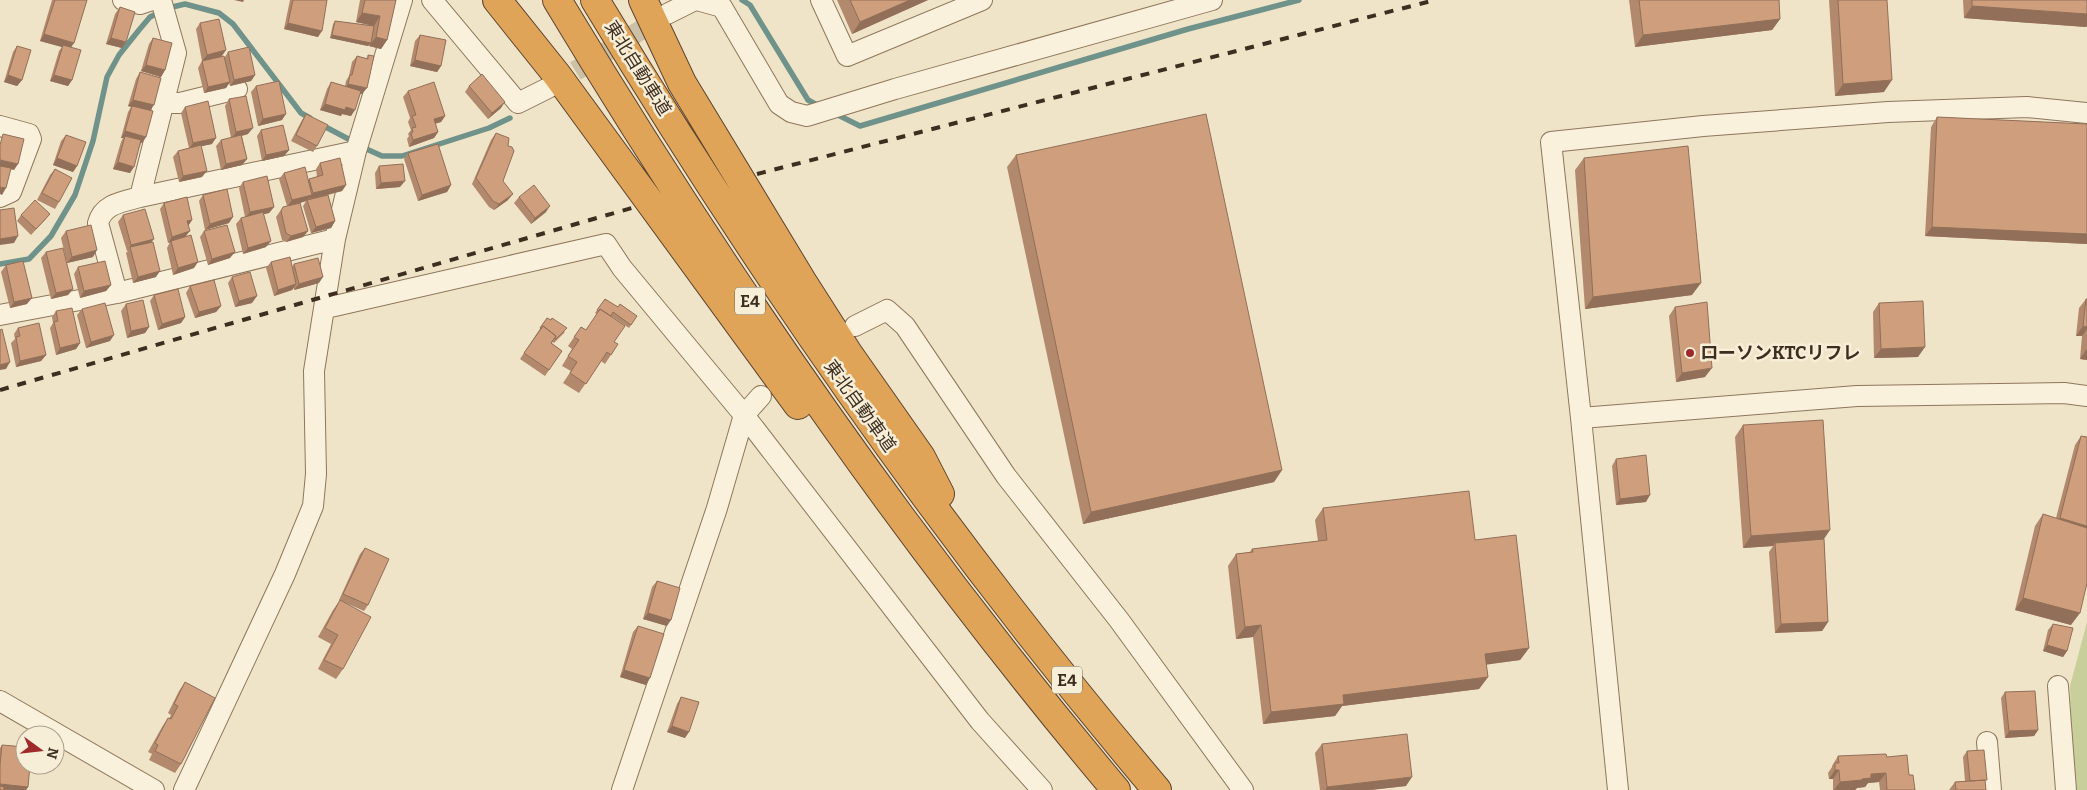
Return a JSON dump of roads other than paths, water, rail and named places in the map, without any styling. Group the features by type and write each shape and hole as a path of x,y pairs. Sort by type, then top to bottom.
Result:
{"highway":[{"path":"497,0 557,75 791,396 872,498 958,592"},
{"name":"東北自動車道","path":"557,0 637,129 805,385 958,592 1042,701 1116,790"},
{"name":"東北自動車道","path":"595,0 784,297 832,367 978,568 1157,790"},
{"path":"643,0 682,83 848,353 921,457 978,568"}],"street":[{"path":"123,0 140,4 152,0"},
{"path":"140,196 176,53 160,0"},
{"path":"184,790 285,574 313,506 316,465 314,371 326,308 335,239 356,151 402,0"},
{"path":"432,0 518,103 548,88"},
{"path":"667,14 696,0 722,7 779,104 791,112 807,116 895,88 1212,0"},
{"path":"821,0 847,56 982,0"},
{"path":"163,103 180,103 237,90"},
{"path":"1618,790 1582,418 1551,142 1703,126 1888,112 2027,107 2087,113"},
{"path":"0,126 29,134 32,139 11,192 0,197"},
{"path":"117,293 98,224 100,215 107,207 140,196 356,151"},
{"path":"0,315 117,293 335,239"},
{"path":"326,308 606,244 622,268 744,415 980,721 1042,790"},
{"path":"855,326 887,310 905,326 1006,476 1130,635 1243,790"},
{"path":"1582,418 1857,396 2064,393 2087,396"},
{"path":"622,790 718,508 744,415 761,396"},
{"path":"2058,686 2066,790"},
{"path":"0,701 154,790"},
{"path":"1987,742 1991,790"}],"waterway":[{"path":"742,0 750,5 808,100 819,106"},
{"path":"834,113 860,126 1188,29 1299,0"},
{"path":"168,8 185,4 219,13 233,24 301,113 310,118"},
{"path":"0,264 29,259 51,236 75,195 93,141 107,77 119,55 139,30 150,17 160,12"},
{"path":"362,147 382,156 402,156 489,128 510,118"},
{"path":"320,124 354,142"}],"tunnel":[{"path":"550,87 665,15"}],"railway":[{"path":"757,174 1435,0"},
{"path":"0,390 635,207"}],"place":[{"name":"ローソンKTCリフレ","path":"1690,353"}]}
